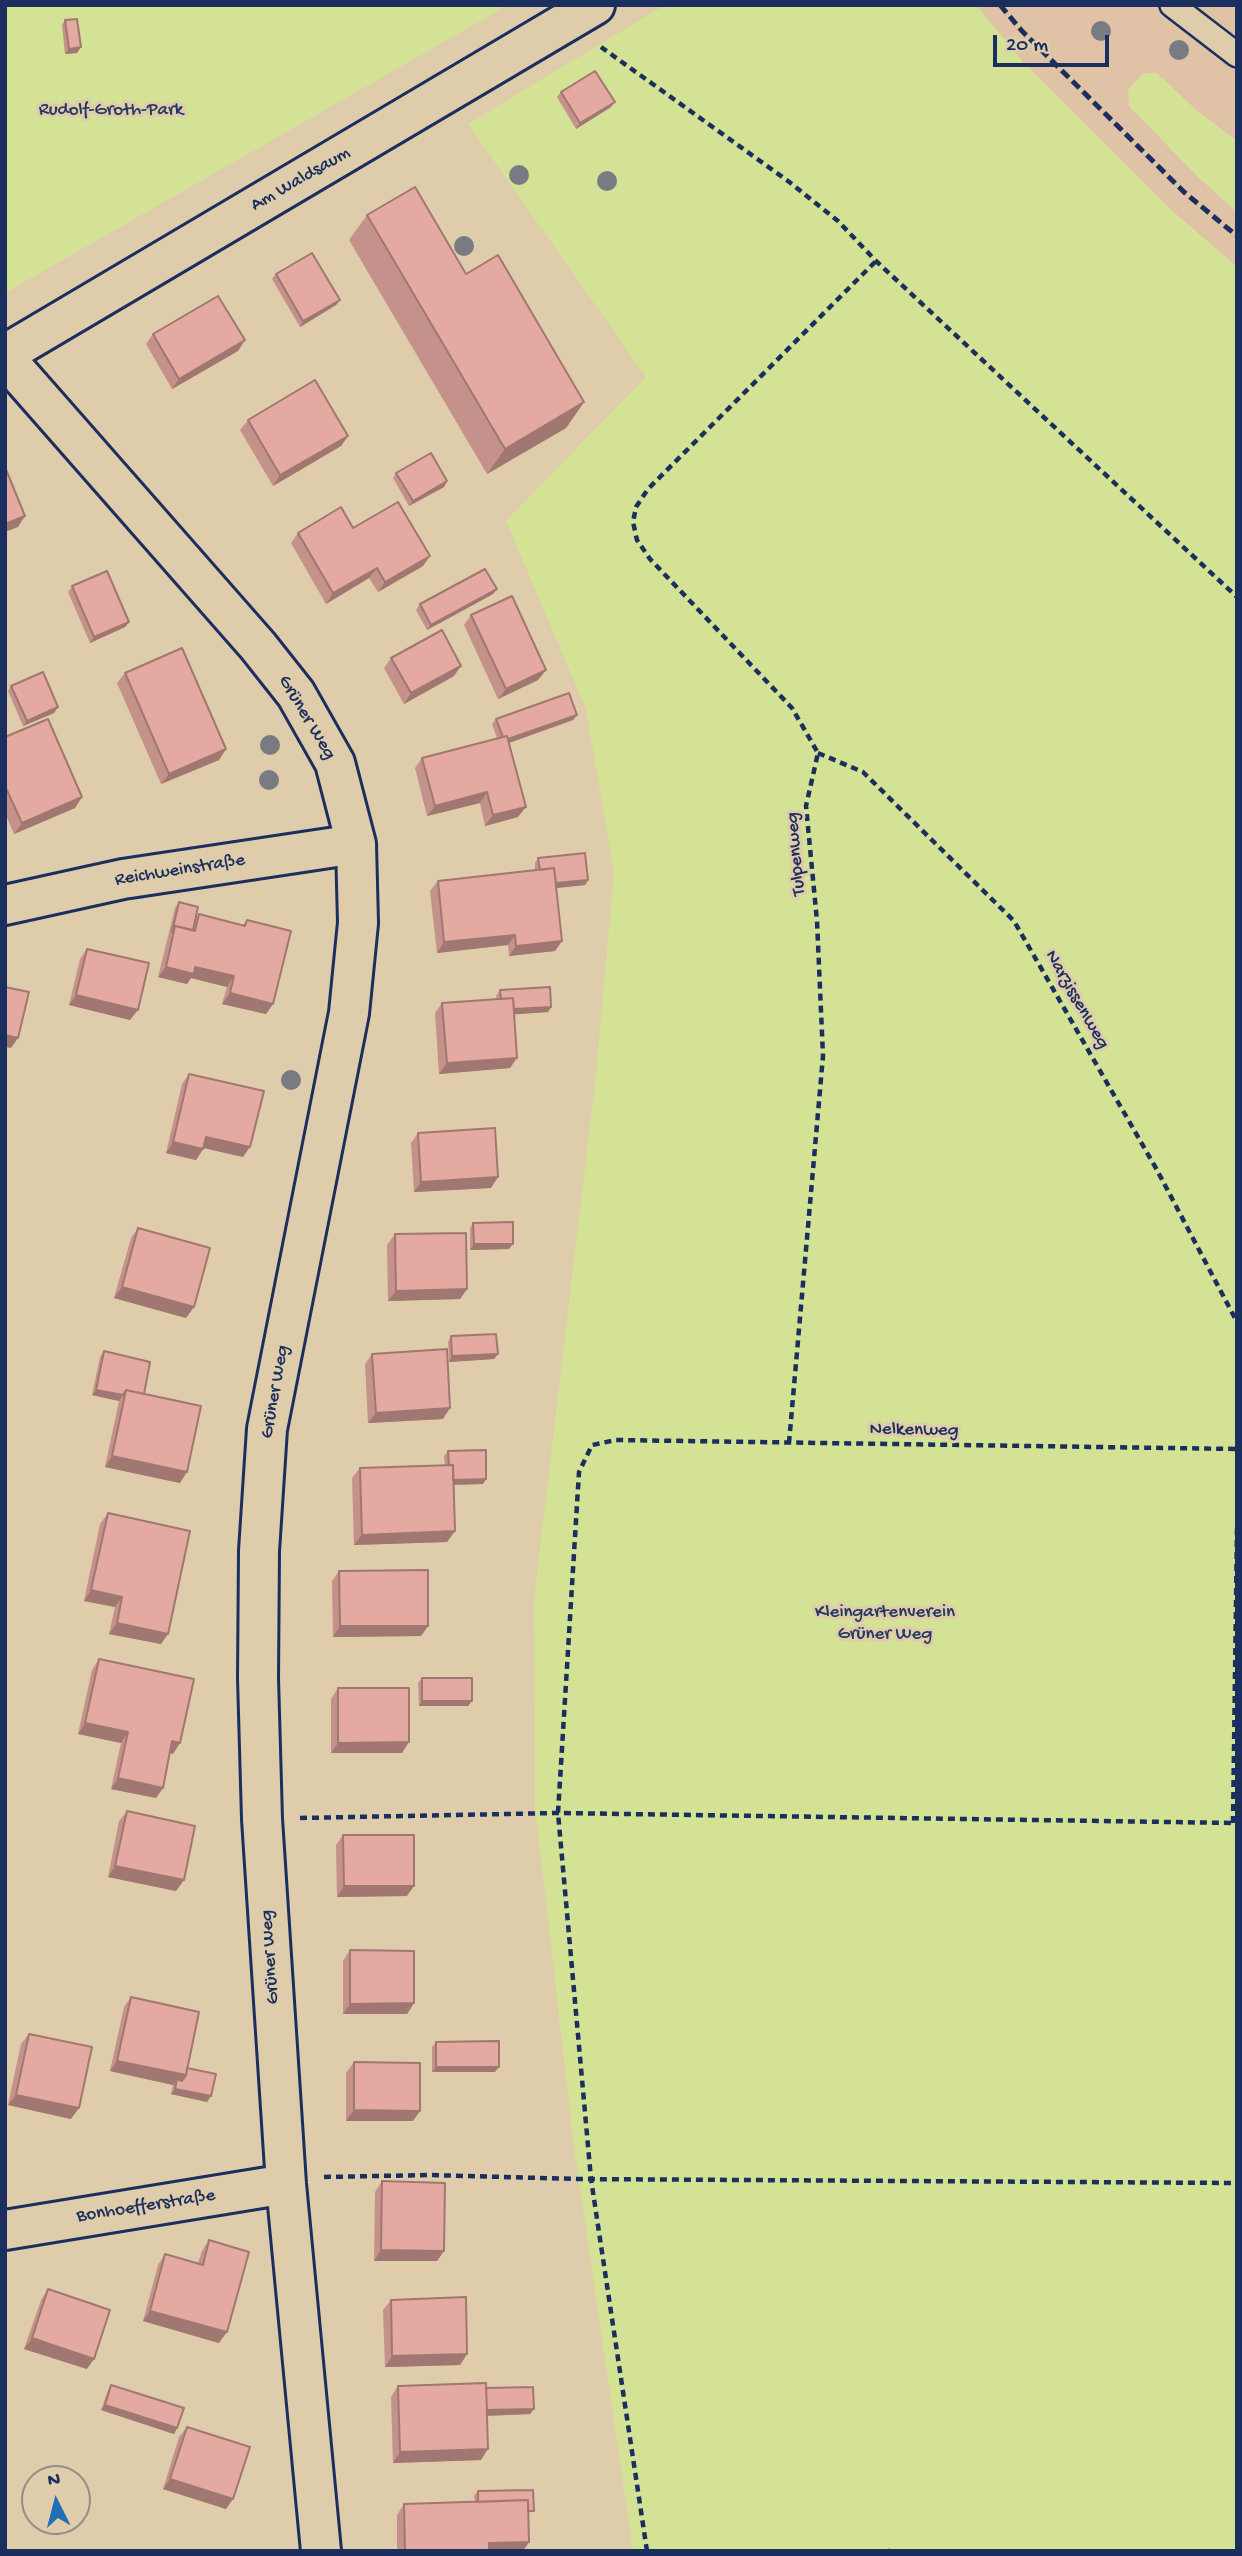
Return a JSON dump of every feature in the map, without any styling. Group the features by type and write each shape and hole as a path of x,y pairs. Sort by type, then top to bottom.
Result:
{"street":[{"name":"Am Waldsaum","path":"5,356 584,11"},
{"name":"Grüner Weg","path":"5,356 249,635 296,694 335,763 356,844 358,923 349,1013 267,1429 259,1551 258,1678 262,1819 286,2184 321,2551"},
{"name":"Reichweinstraße","path":"5,905 123,879 356,844"},
{"name":"Bonhoefferstraße","path":"5,2230 286,2184"}],"lane":[{"path":"1172,5 1237,55"}],"path":[{"path":"584,11 838,221 876,261 1237,597"},
{"path":"818,753 792,708 650,559 636,540 633,522 636,507 648,489 876,261"},
{"name":"Narzissenweg","path":"818,753 863,772 1014,921 1157,1170 1237,1322"},
{"name":"Tulpenweg","path":"789,1443 823,1056 817,920 806,806 818,753"},
{"name":"Nelkenweg","path":"558,1813 579,1472 592,1445 616,1440 1237,1450"},
{"path":"262,1819 558,1813 1235,1823 1237,1528"},
{"path":"558,1813 591,2179 647,2551"},
{"path":"286,2184 319,2177 429,2175 591,2179 1237,2183"}],"shaded area":[{"path":"976,5 1237,5 1237,141 1196,110 1157,73 1129,106 1199,178 1237,212 1237,267 1168,207 1023,62"}],"green space":[{"name":"Rudolf-Groth-Park","path":"5,5 503,5 496,12 5,293"},
{"name":"Kleingartenverein Grüner Weg","path":"665,5 976,5 1023,62 1168,207 1237,267 1237,2551 633,2551 574,2147 535,1806 534,1599 596,1074 614,873 586,709 506,521 646,377 468,124"},
{"path":"1143,73 1157,73 1196,110 1237,141 1237,212 1199,178 1129,106 1128,90"}],"building":[{"path":"77,19 81,47 69,49 65,20"},
{"path":"595,71 615,102 580,123 561,92"},
{"path":"415,187 466,274 498,255 584,402 505,449 367,215"},
{"path":"312,253 340,300 303,321 276,274"},
{"path":"218,296 245,340 179,379 153,334"},
{"path":"315,380 348,436 280,475 248,420"},
{"path":"431,453 447,481 413,501 396,473"},
{"path":"5,467 25,516 5,524"},
{"path":"398,502 430,556 385,582 377,568 333,593 298,533 341,507 353,528"},
{"path":"485,569 497,589 431,625 420,604"},
{"path":"107,571 129,622 94,637 72,586"},
{"path":"512,596 546,670 506,689 471,615"},
{"path":"442,630 461,666 411,693 391,658"},
{"path":"182,648 226,749 169,774 125,673"},
{"path":"43,672 58,707 27,721 11,686"},
{"path":"569,693 577,715 508,739 507,736 503,737 496,719"},
{"path":"48,719 82,797 22,823 5,786 5,737"},
{"path":"507,736 526,807 493,815 487,792 435,806 422,758"},
{"path":"585,853 588,880 556,883 554,868 540,870 538,858"},
{"path":"554,868 562,941 516,946 515,935 444,942 438,881"},
{"path":"179,902 198,907 193,930 175,926 172,932"},
{"path":"199,914 245,926 247,920 291,931 273,1004 230,993 234,976 195,967 194,974 166,967 175,926 195,931"},
{"path":"87,949 149,963 138,1010 76,995"},
{"path":"5,987 29,992 18,1038 5,1035"},
{"path":"550,987 551,1007 514,1009 513,998 501,999 500,990"},
{"path":"513,998 517,1058 447,1063 442,1003"},
{"path":"189,1074 264,1091 250,1147 206,1137 203,1149 173,1142"},
{"path":"495,1128 498,1177 421,1182 418,1133"},
{"path":"513,1222 513,1244 474,1244 473,1223"},
{"path":"138,1228 210,1248 194,1307 122,1287"},
{"path":"466,1233 467,1289 396,1291 395,1234"},
{"path":"496,1334 498,1354 452,1356 451,1336"},
{"path":"447,1349 450,1408 376,1413 372,1354"},
{"path":"104,1351 150,1362 144,1394 126,1390 123,1395 96,1390"},
{"path":"126,1390 201,1406 187,1472 112,1456"},
{"path":"486,1450 486,1479 453,1480 453,1465 449,1465 448,1451"},
{"path":"453,1465 455,1531 362,1535 360,1468"},
{"path":"108,1513 190,1531 168,1634 117,1623 122,1597 91,1590"},
{"path":"428,1570 428,1626 340,1626 339,1571"},
{"path":"99,1659 194,1679 180,1743 172,1741 163,1788 118,1778 128,1732 85,1723"},
{"path":"422,1678 472,1678 472,1701 422,1701"},
{"path":"338,1688 409,1688 409,1742 338,1743"},
{"path":"127,1811 195,1826 184,1880 115,1866"},
{"path":"343,1835 414,1835 414,1886 344,1886"},
{"path":"350,1950 414,1951 414,2003 350,2004"},
{"path":"131,1997 199,2012 186,2075 117,2061"},
{"path":"29,2034 92,2047 79,2108 16,2095"},
{"path":"499,2041 499,2067 436,2067 436,2042"},
{"path":"354,2062 420,2063 420,2111 354,2110"},
{"path":"187,2068 216,2074 211,2096 175,2089 177,2079 182,2081"},
{"path":"382,2181 445,2183 444,2251 381,2250"},
{"path":"209,2240 249,2252 227,2332 150,2311 165,2254 203,2265"},
{"path":"48,2289 110,2310 94,2359 32,2338"},
{"path":"466,2297 467,2354 392,2356 391,2300"},
{"path":"486,2383 488,2449 400,2452 398,2386"},
{"path":"111,2385 184,2408 177,2428 105,2405"},
{"path":"533,2387 534,2409 487,2410 486,2388"},
{"path":"187,2427 250,2447 233,2499 170,2479"},
{"path":"533,2490 534,2511 528,2511 528,2500 478,2502 478,2491"},
{"path":"528,2500 529,2542 489,2543 489,2551 405,2551 404,2504"}],"railway":[{"path":"1000,5 1022,31 1184,192 1237,236"}]}
